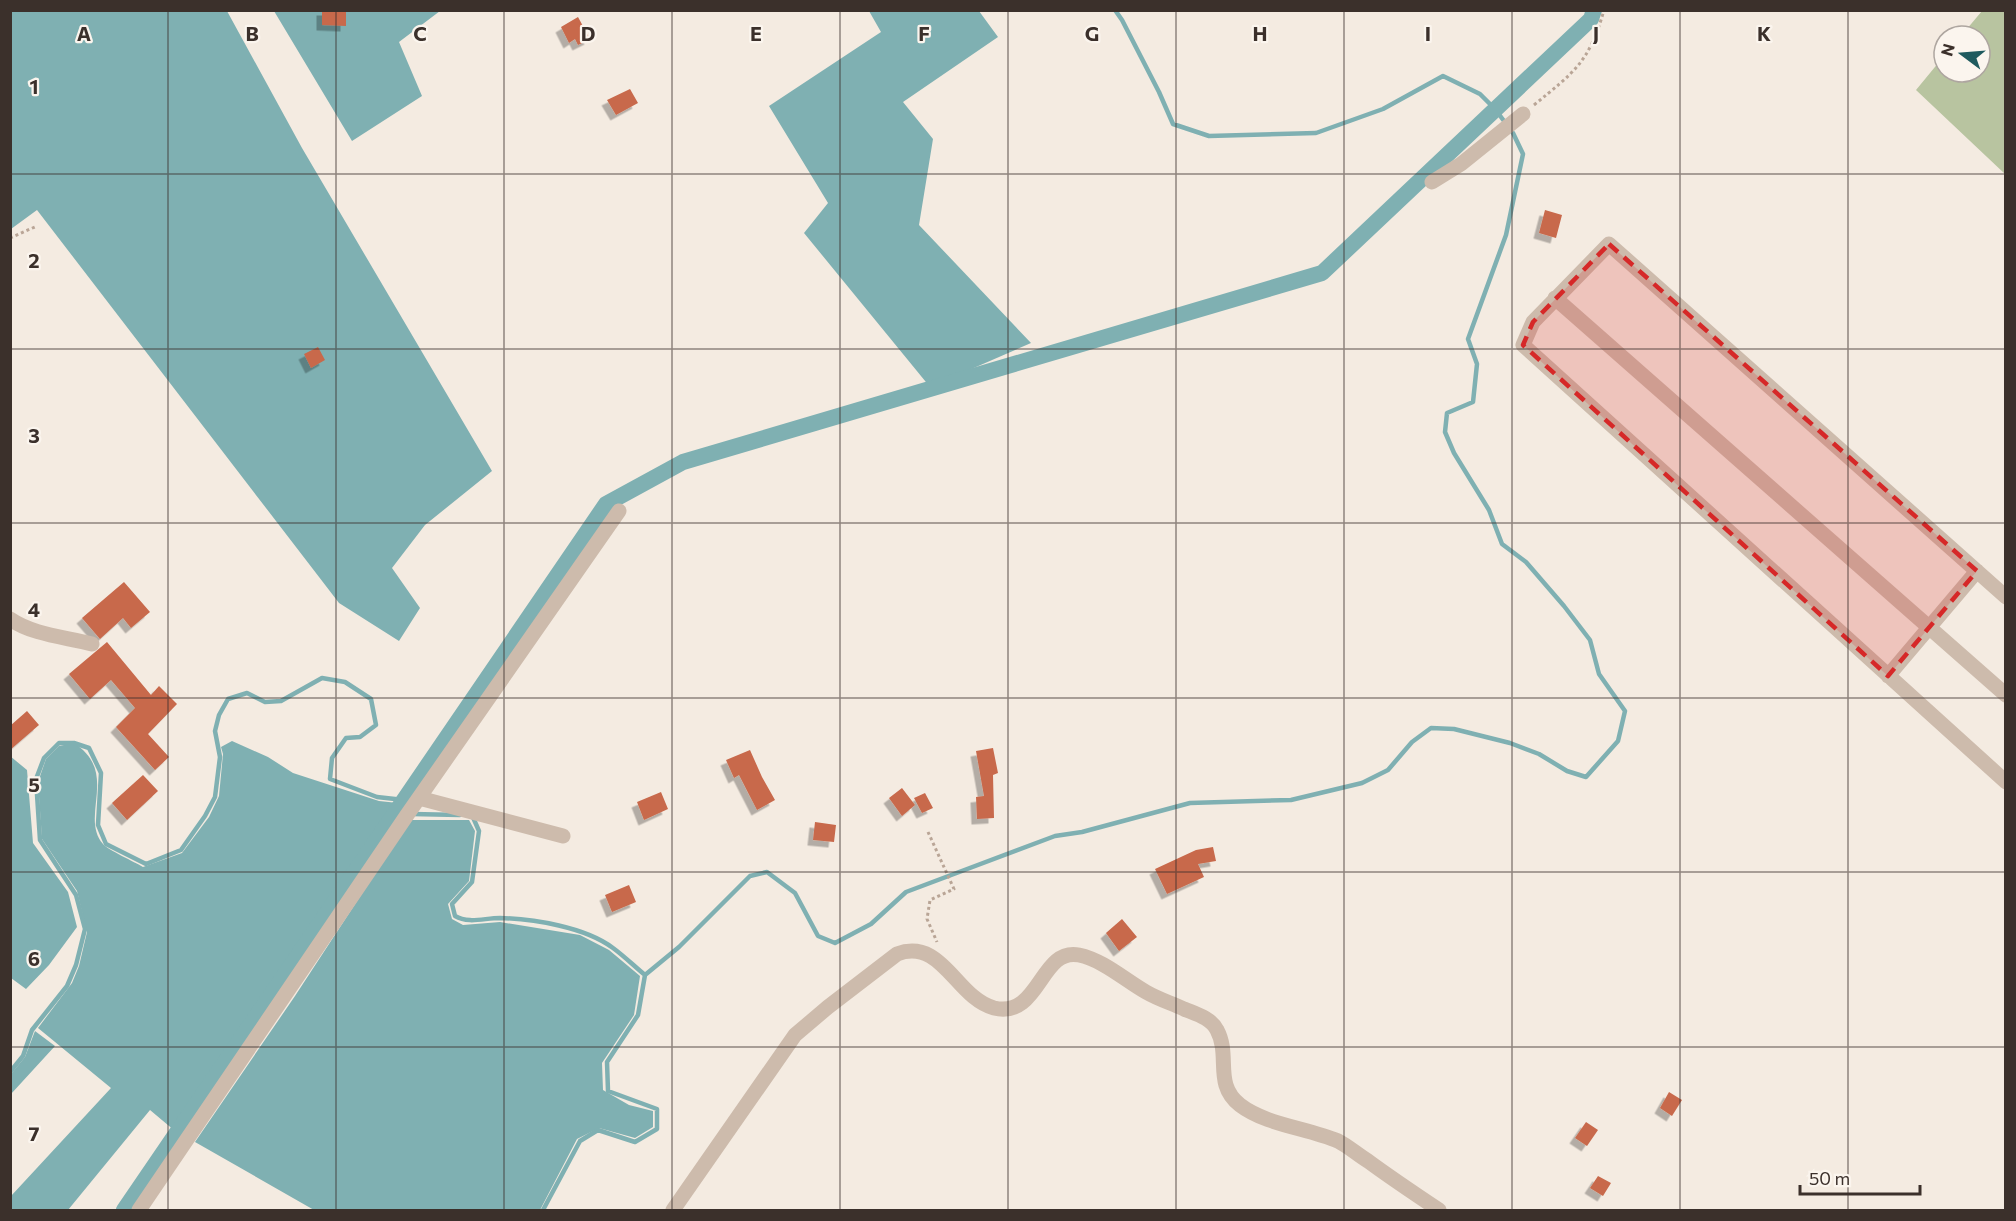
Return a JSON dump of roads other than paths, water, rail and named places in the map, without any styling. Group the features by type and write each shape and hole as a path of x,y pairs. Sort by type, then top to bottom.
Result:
{"street":[{"path":"1432,182 1461,164 1523,114"},
{"path":"2006,597 1610,244 1533,322 1523,345 2006,782"},
{"path":"1555,298 2006,695"},
{"path":"139,1210 413,807 619,512"},
{"path":"1888,676 1977,572"},
{"path":"10,619 33,630 92,644"},
{"path":"413,807 563,836"},
{"path":"673,1210 795,1035 897,954 918,949 930,955 981,1002 1006,1010 1021,1005 1054,962 1065,956 1077,954 1091,959 1149,993 1208,1019 1217,1028 1222,1042 1224,1077 1229,1096 1242,1107 1259,1116 1339,1142 1439,1210"}],"water":[{"path":"11,11 227,11 302,148 492,471 425,525 392,568 420,608 399,641 339,603 37,210 11,229"},
{"path":"274,11 440,11 399,42 422,96 352,141"},
{"path":"869,11 979,11 998,37 903,102 933,139 919,225 1031,343 930,387 804,233 828,203 769,106 881,32"},
{"path":"232,741 268,757 293,773 379,801 398,803 175,1131 150,1110 68,1210 11,1210 11,1196 111,1088 38,1028 72,983 79,966 87,932 77,891 42,839 38,782 46,759 59,746 74,743 87,755 95,768 97,781 95,821 97,833 106,847 143,867 182,853 209,817 219,796 223,754 221,747"},
{"path":"10,756 27,770 33,843 68,892 77,927 49,965 26,989 11,978"},
{"path":"410,820 469,820 475,831 469,881 448,904 452,919 463,925 500,922 580,935 609,950 640,976 634,1015 602,1063 603,1090 629,1105 653,1111 653,1127 635,1138 599,1128 577,1139 540,1210 314,1210 195,1142 295,996"},
{"path":"35,1031 55,1046 11,1094 11,1074 25,1057"}],"waterway":[{"path":"543,1210 580,1141 598,1130 635,1142 657,1129 657,1109 608,1091 607,1062 638,1015 645,975 679,947 750,876 767,872 795,893 818,936 835,943 871,924 906,892 1055,836 1082,832 1190,803 1291,800 1362,783 1388,770 1412,742 1431,728 1454,729 1510,743 1539,754 1567,771 1586,777 1618,741 1625,711 1599,674 1590,640 1526,562 1502,544 1489,510 1454,453 1445,432 1447,413 1473,402 1477,364 1468,339 1506,235 1523,154 1513,133 1480,94 1443,76 1383,109 1316,133 1209,136 1173,124 1159,92 1115,10"},
{"path":"124,1210 606,504 683,462 1322,273 1591,19 1594,10"},
{"path":"10,1072 23,1056 32,1030 67,986 76,965 85,929 76,895 40,840 36,779 44,758 59,743 74,743 89,748 101,773 98,825 106,844 146,864 181,850 205,816 215,797 220,757 215,731 219,715 228,699 247,693 265,702 281,701 322,678 345,682 371,699 376,725 360,737 346,738 332,758 330,779 377,797 404,800 408,807"},
{"path":"412,814 460,815"},
{"path":"472,815 479,831 472,882 452,904 455,916 471,920 500,918 528,920 574,930 602,941 645,975"}]}
